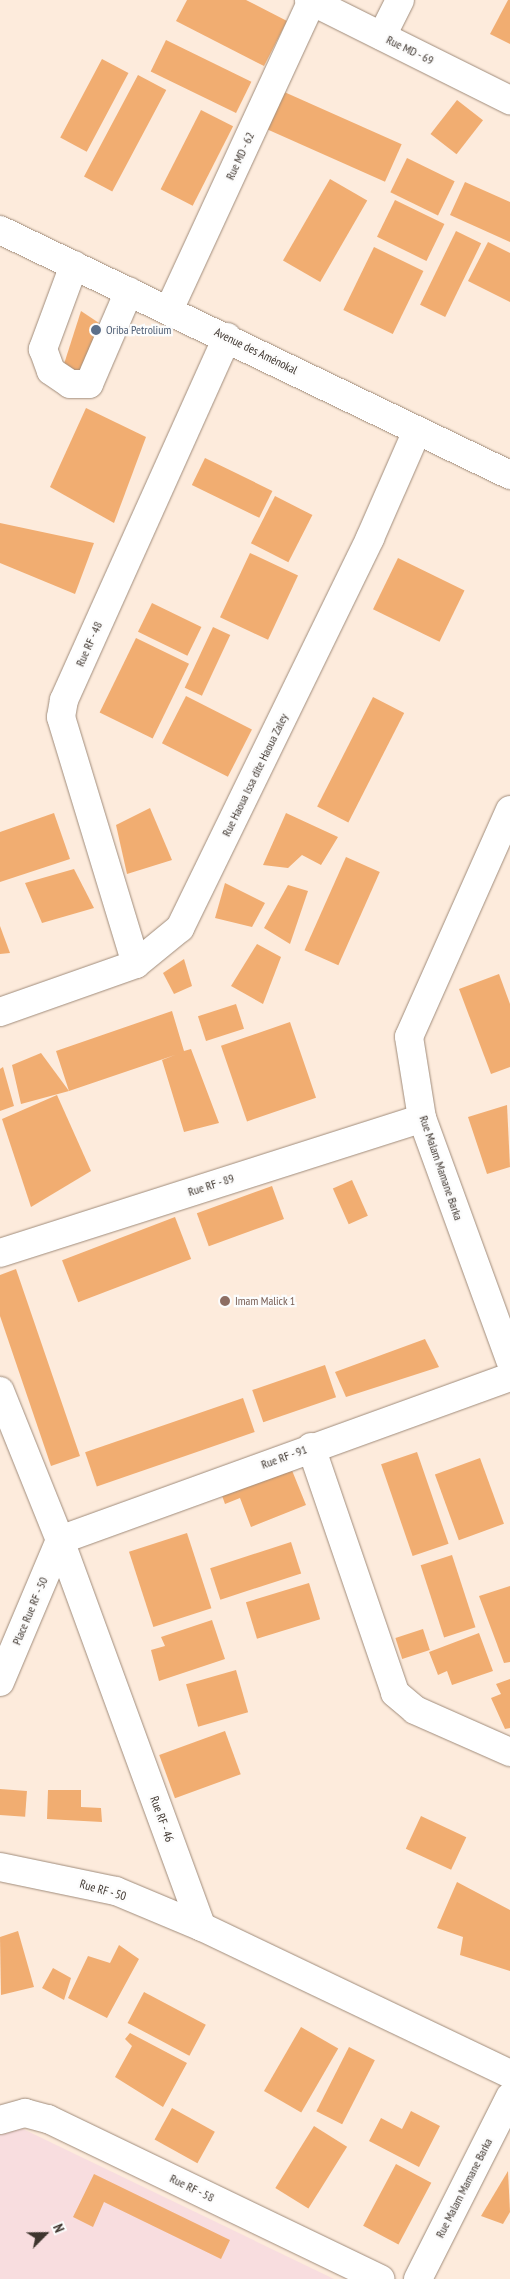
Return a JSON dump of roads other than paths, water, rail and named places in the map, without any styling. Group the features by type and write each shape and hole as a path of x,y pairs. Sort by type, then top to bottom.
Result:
{"street":[{"path":"382,36 400,0"},
{"name":"Rue MD - 69","path":"310,1 510,100"},
{"name":"Rue MD - 62","path":"169,310 310,1"},
{"name":"Avenue des Aménokal","path":"0,230 227,337 510,475"},
{"path":"74,265 43,349 51,371 70,384 89,384 130,291"},
{"name":"Rue RF - 48","path":"136,964 61,717 64,700 227,337"},
{"name":"Rue Haoua Issa dite Haoua Zaley","path":"0,1012 136,964 180,928 370,538 413,440"},
{"name":"Rue Malam Mamane Barka","path":"510,810 409,1037 422,1118 510,1360"},
{"name":"Rue RF - 89","path":"0,1253 422,1118"},
{"name":"Rue RF - 91","path":"60,1540 311,1447 510,1377"},
{"name":"Rue RF - 46","path":"0,1391 60,1540 202,1927"},
{"path":"311,1447 395,1693 415,1710 510,1752"},
{"name":"Place Rue RF - 50","path":"0,1682 60,1540"},
{"name":"Rue RF - 50","path":"0,1867 116,1891 202,1927"},
{"path":"202,1927 510,2074"},
{"name":"Rue Malam Mamane Barka","path":"418,2279 510,2098"},
{"name":"Rue RF - 58","path":"0,2120 25,2113 48,2119 381,2279"}],"place":[{"name":"Oriba Petrolium","path":"96,330"},
{"name":"Imam Malick 1","path":"225,1301"}]}
